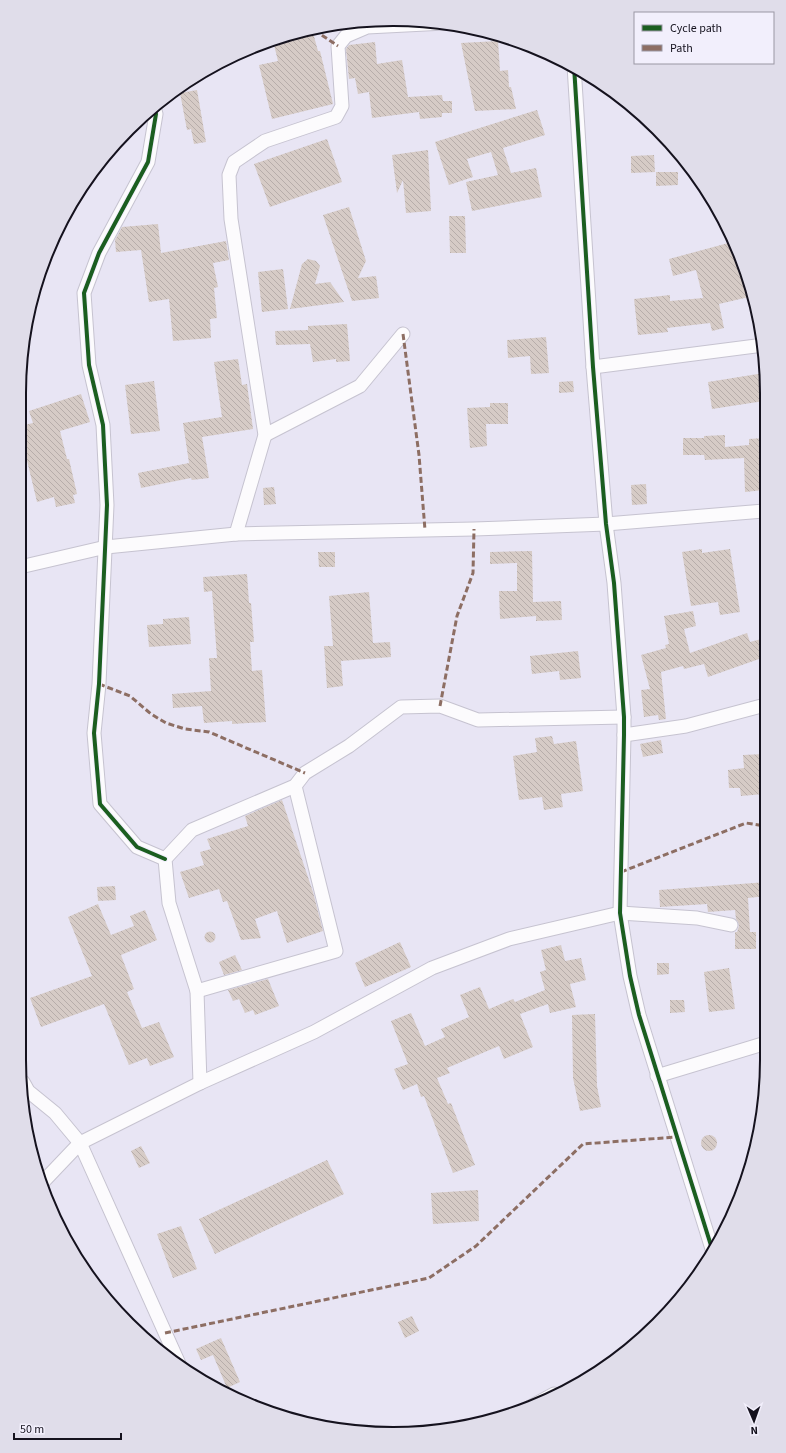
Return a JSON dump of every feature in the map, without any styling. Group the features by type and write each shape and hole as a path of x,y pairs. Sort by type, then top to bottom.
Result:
{"street":[{"path":"236,534 266,435 231,219 229,175 234,162 265,141 336,117 342,106 338,46 346,36 367,27"},
{"path":"575,74 593,367 606,524 614,583 624,717 620,913 632,984 639,1015 657,1076 712,1242"},
{"path":"156,113 148,162 99,253 84,293 89,365 103,425 107,505 99,684 94,733 100,804 137,847 165,859"},
{"path":"266,435 360,386 403,334"},
{"path":"593,367 757,346"},
{"path":"26,566 106,547 236,534 474,529 606,524 760,511"},
{"path":"200,1082 197,991 169,903 165,859 192,830 295,786 305,773 349,746 400,707 440,706 478,720 624,717"},
{"path":"624,735 686,726 760,706"},
{"path":"197,991 336,951 295,786"},
{"path":"46,1179 80,1143 200,1082 314,1032 432,968 509,939 620,913 697,918 731,925"},
{"path":"657,1076 760,1045"},
{"path":"28,1090 54,1114 80,1143 175,1355"}],"building":[{"path":"314,35 318,51 320,51 333,104 272,119 259,65 278,61 274,45"},
{"path":"375,42 377,64 402,60 408,97 442,95 443,101 452,101 452,113 442,113 442,117 420,119 419,112 372,118 369,92 358,94 355,78 349,79 346,49 349,45"},
{"path":"498,42 500,71 508,70 509,87 511,87 516,109 475,111 461,43"},
{"path":"197,90 206,142 194,144 191,129 187,130 180,94 183,92"},
{"path":"537,110 545,135 503,148 511,173 536,168 542,197 472,211 466,182 498,175 491,152 467,159 473,177 449,185 435,142"},
{"path":"327,139 342,182 270,207 254,164"},
{"path":"428,150 431,211 406,213 403,180 397,193 392,155"},
{"path":"654,155 655,172 631,173 631,156"},
{"path":"656,172 678,172 678,185 656,186"},
{"path":"349,207 366,261 358,278 376,276 379,298 352,301 323,215"},
{"path":"449,216 465,216 466,253 450,253"},
{"path":"158,224 161,253 226,241 229,260 213,263 218,287 214,288 217,318 210,319 211,338 173,341 169,299 149,302 141,250 116,252 115,240 122,227"},
{"path":"728,243 741,275 747,297 719,304 724,328 712,331 710,323 667,328 668,332 638,335 634,299 670,295 670,301 703,298 696,270 673,276 669,259"},
{"path":"308,259 316,261 320,266 315,284 330,282 344,302 290,309 302,264"},
{"path":"283,269 288,309 262,312 258,272"},
{"path":"347,324 350,361 336,362 336,359 313,362 310,344 276,345 275,331 308,330 308,326"},
{"path":"546,337 549,373 531,374 530,356 508,358 507,340"},
{"path":"238,359 242,385 247,384 253,429 202,437 209,478 192,480 191,478 141,488 138,473 189,463 183,423 222,417 214,362"},
{"path":"759,374 760,402 712,409 708,382"},
{"path":"154,381 160,431 131,434 125,385"},
{"path":"573,381 574,392 559,393 559,382"},
{"path":"81,394 90,422 60,431 67,459 69,459 77,494 73,495 75,503 56,507 54,497 37,502 26,456 26,425 33,423 29,411"},
{"path":"490,403 508,403 508,424 486,424 487,446 470,448 467,408 490,407"},
{"path":"725,435 725,447 749,445 749,439 760,438 760,490 745,492 744,458 705,460 704,455 683,455 683,438 704,438 704,436"},
{"path":"646,484 647,504 632,505 631,485"},
{"path":"274,487 276,504 264,505 263,488"},
{"path":"702,549 702,553 730,549 740,612 720,615 718,602 691,606 682,552"},
{"path":"532,551 533,602 561,601 562,620 536,621 536,616 500,619 499,591 517,591 517,563 490,564 490,552"},
{"path":"318,552 335,552 335,567 319,567"},
{"path":"247,574 254,642 250,642 252,671 262,670 266,722 232,724 232,721 204,723 202,706 173,708 172,694 211,691 209,658 217,658 212,591 204,592 203,577"},
{"path":"369,592 373,643 390,642 391,657 341,661 343,686 327,688 324,646 333,646 329,596"},
{"path":"693,611 696,626 684,629 690,653 747,633 750,642 760,639 760,659 708,677 704,664 684,669 683,666 661,672 666,719 659,720 658,715 644,717 641,690 650,689 641,655 666,648 665,645 669,644 664,616"},
{"path":"189,617 191,644 149,647 147,625 163,624 163,619"},
{"path":"578,651 581,678 560,680 559,671 532,674 530,656"},
{"path":"552,736 554,744 576,741 583,791 561,794 563,807 544,810 542,797 519,800 513,756 537,752 535,738"},
{"path":"661,740 663,753 643,757 640,744"},
{"path":"760,754 760,794 741,796 740,788 729,788 728,770 744,768 743,755"},
{"path":"282,800 313,892 323,931 287,943 277,911 255,919 261,938 241,940 227,901 223,902 219,889 189,898 180,872 204,865 200,852 211,849 207,839 248,826 245,816"},
{"path":"760,882 760,897 748,898 750,932 756,932 756,949 735,949 735,932 737,932 739,926 736,919 735,910 708,912 707,904 660,907 659,890"},
{"path":"115,886 116,900 98,901 97,887"},
{"path":"98,904 111,935 134,926 130,916 145,910 157,940 121,955 134,989 127,992 142,1028 159,1022 174,1057 150,1066 147,1058 129,1065 104,1004 41,1027 30,998 92,976 68,917"},
{"path":"210,931 214,933 216,937 214,941 210,943 206,941 204,937 206,933"},
{"path":"400,942 411,967 365,987 355,963"},
{"path":"561,945 565,961 581,958 586,980 570,984 576,1007 550,1013 548,1004 520,1014 533,1047 504,1059 499,1046 447,1068 450,1073 437,1078 448,1104 451,1103 475,1165 453,1173 424,1096 421,1097 417,1084 403,1090 394,1069 408,1064 391,1021 411,1013 425,1046 445,1037 441,1029 469,1017 460,995 480,987 489,1009 513,999 515,1002 545,990 540,972 546,970 541,950"},
{"path":"235,955 242,970 224,975 219,962"},
{"path":"657,963 669,963 669,974 657,975"},
{"path":"729,968 735,1009 709,1012 704,972"},
{"path":"268,979 279,1006 255,1015 253,1010 245,1013 239,999 233,1001 228,990"},
{"path":"670,1000 684,1000 685,1012 670,1013"},
{"path":"595,1014 597,1086 601,1107 580,1111 573,1078 572,1015"},
{"path":"709,1135 716,1140 717,1143 712,1150 709,1151 702,1146 701,1143 706,1136"},
{"path":"141,1146 150,1163 139,1168 131,1151"},
{"path":"327,1160 344,1194 215,1254 199,1219"},
{"path":"478,1190 479,1221 433,1224 431,1193"},
{"path":"181,1226 197,1269 173,1278 157,1234"},
{"path":"412,1316 419,1331 405,1338 398,1322"},
{"path":"221,1338 240,1382 228,1388 226,1387 213,1355 201,1360 196,1349"}],"marked path":[{"path":"320,33 338,46"},
{"path":"403,334 419,455 425,530"},
{"path":"440,706 457,616 473,573 474,529"},
{"path":"99,684 130,696 151,714 166,723 185,729 209,732 305,773"},
{"path":"621,872 746,823 760,825"},
{"path":"165,1333 429,1278 476,1246 583,1144 676,1137"}],"cycle path":[{"path":"575,74 593,367 606,524 614,583 624,717 620,913 630,976 639,1015 711,1245"},
{"path":"156,113 148,162 99,253 84,293 89,365 103,425 107,505 99,684 94,733 100,804 137,847 165,859"}]}
